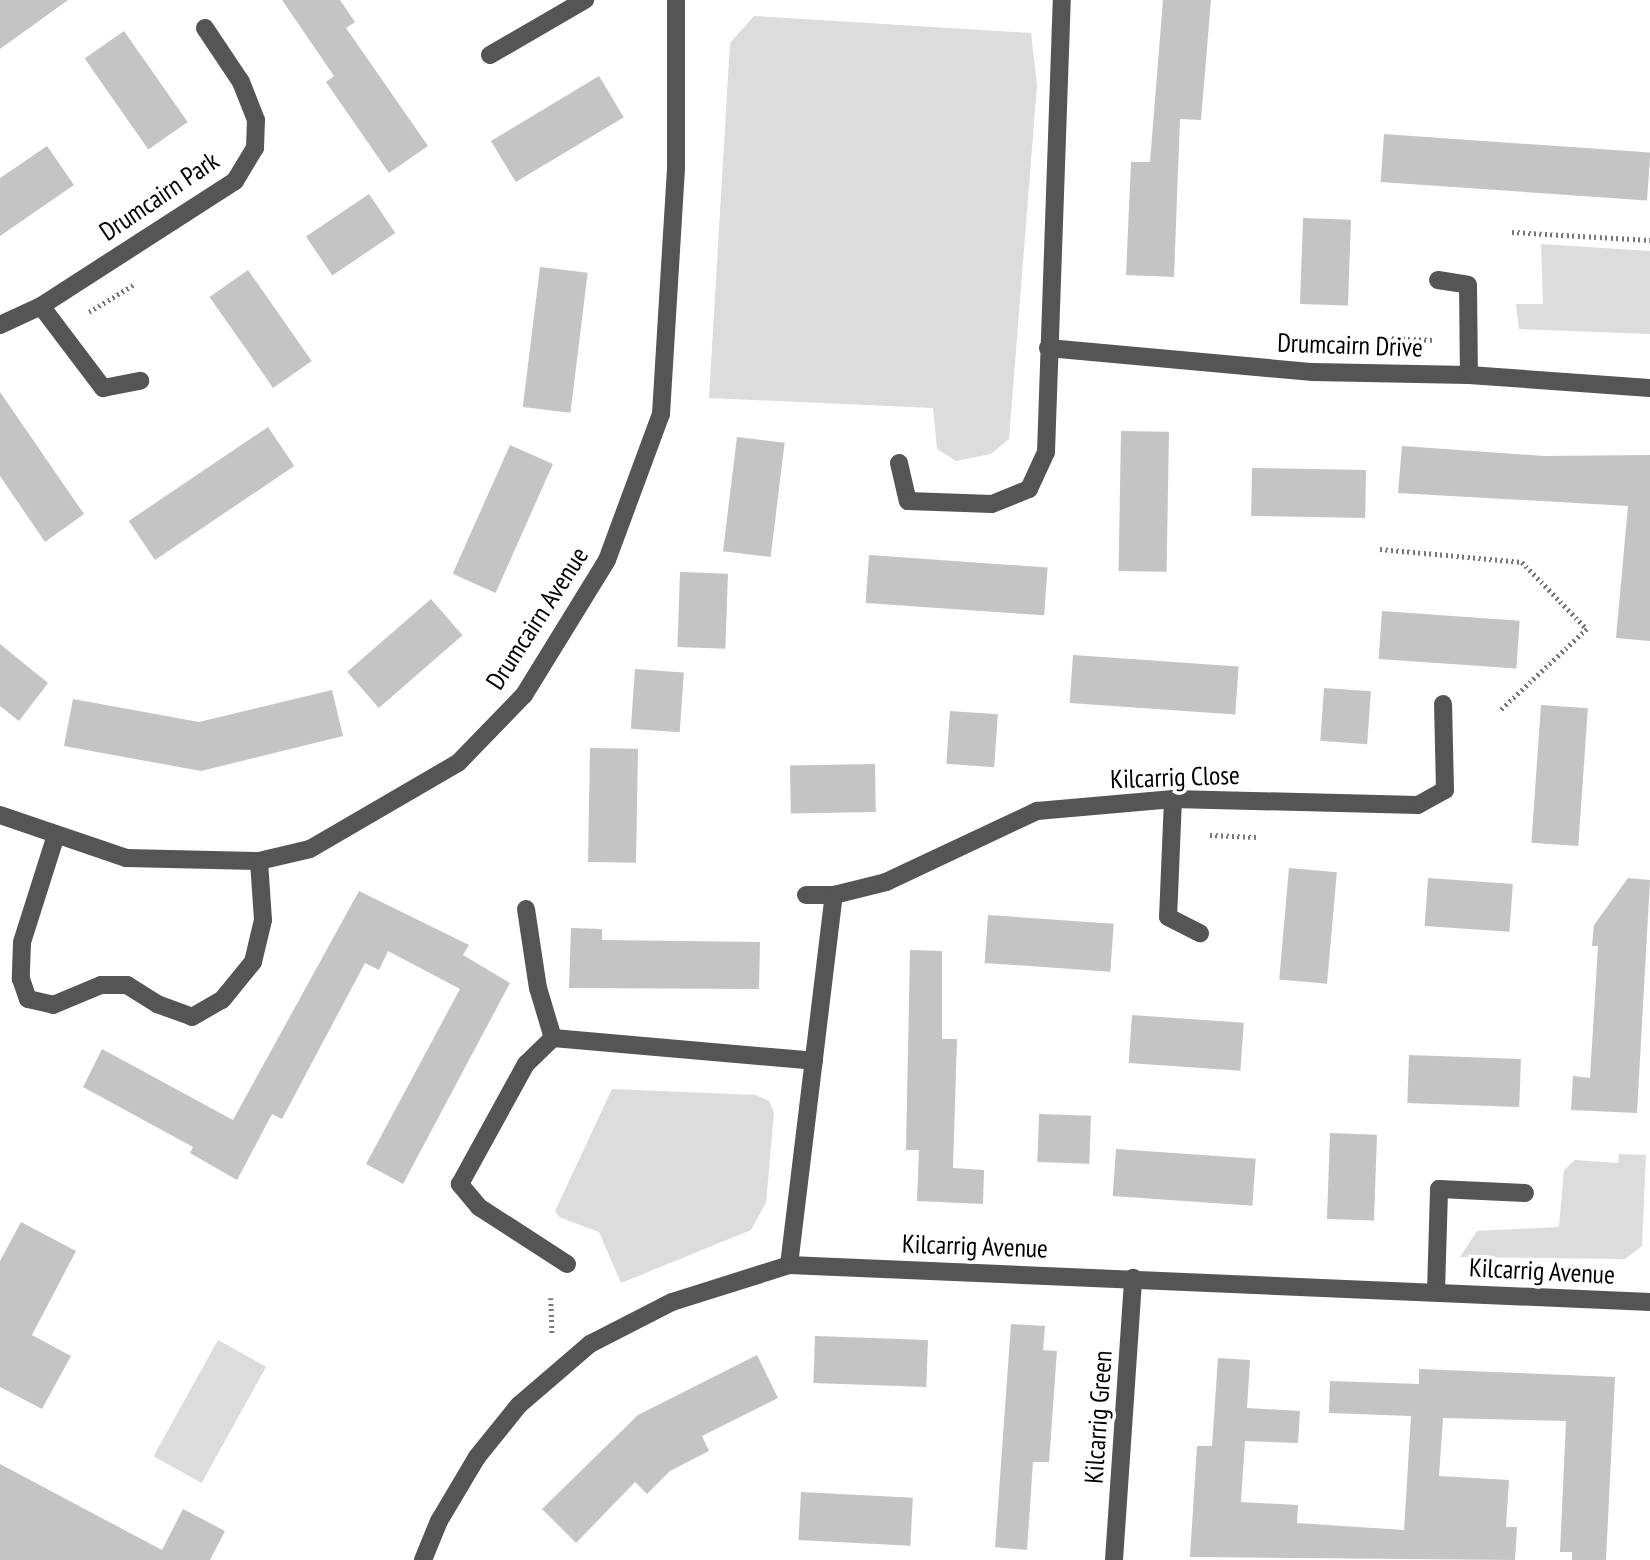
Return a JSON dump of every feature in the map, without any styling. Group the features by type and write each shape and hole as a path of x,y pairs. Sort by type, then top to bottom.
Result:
{"street":[{"path":"490,55 585,0"},
{"name":"Drumcairn Avenue","path":"0,815 126,858 259,861 310,849 458,763 524,695 607,560 661,414 676,167 676,0"},
{"path":"899,463 908,501 992,504 1029,489 1046,452 1062,0"},
{"name":"Drumcairn Park","path":"0,325 41,306 235,181 255,148 256,120 241,82 205,28"},
{"path":"1438,280 1468,285 1469,375"},
{"path":"41,306 103,388 140,381"},
{"name":"Drumcairn Drive","path":"1048,348 1313,372 1469,375 1650,388"},
{"name":"Kilcarrig Close","path":"806,895 834,895 886,881 1037,811 1173,799 1418,805 1446,790 1443,704"},
{"path":"1173,799 1168,917 1200,933"},
{"path":"56,835 22,954 22,979 28,999 53,1005 102,985 127,985 157,1004 192,1017 222,1000 253,962 263,920 259,861"},
{"path":"789,1265 834,895"},
{"path":"526,909 538,988 553,1038"},
{"path":"553,1038 814,1061"},
{"path":"553,1038 526,1065 460,1184 479,1207 567,1264"},
{"path":"1436,1293 1439,1189 1525,1193"},
{"name":"Kilcarrig Avenue","path":"423,1560 439,1521 477,1457 519,1405 590,1344 672,1302 789,1265 1650,1302"},
{"name":"Kilcarrig Green","path":"1114,1560 1133,1278"}],"path":[{"path":"1512,232 1650,240"},
{"path":"89,312 132,285"},
{"path":"1386,338 1435,340"},
{"path":"1380,549 1522,562 1587,629 1499,712"},
{"path":"1210,835 1256,837"},
{"path":"551,1298 552,1335"}],"shaded area":[{"path":"754,16 1031,33 1037,85 1009,439 991,454 956,461 937,449 933,408 709,398 730,43"},
{"path":"1541,244 1650,251 1650,334 1519,329 1516,304 1543,304"},
{"path":"612,1089 756,1095 769,1101 774,1113 766,1203 751,1230 621,1283 599,1232 559,1217 555,1211"},
{"path":"1619,1154 1646,1155 1642,1246 1625,1259 1460,1257 1477,1231 1559,1227 1564,1170 1575,1160 1618,1163"},
{"path":"218,1340 266,1367 202,1483 154,1456"}],"building":[{"path":"0,0 68,0 0,49"},
{"path":"282,0 340,0 355,22 346,28 428,146 389,173 326,82 334,76"},
{"path":"1163,0 1211,0 1201,120 1180,119 1174,277 1126,275 1131,162 1150,162"},
{"path":"124,31 188,122 148,149 85,59"},
{"path":"599,76 624,117 516,182 491,141"},
{"path":"1384,134 1650,153 1647,201 1381,182"},
{"path":"47,146 74,185 0,236 0,178"},
{"path":"369,194 395,233 332,275 306,236"},
{"path":"1303,218 1351,220 1348,306 1300,304"},
{"path":"540,267 588,273 570,413 523,407"},
{"path":"248,270 312,361 273,388 209,297"},
{"path":"0,392 84,514 45,542 0,476"},
{"path":"268,427 294,466 155,560 129,521"},
{"path":"1121,431 1169,432 1167,572 1119,571"},
{"path":"737,437 785,443 771,557 723,551"},
{"path":"510,445 553,464 496,593 453,574"},
{"path":"1402,446 1544,456 1650,455 1650,641 1616,638 1628,506 1398,493"},
{"path":"1252,468 1366,470 1365,518 1251,516"},
{"path":"869,555 1048,567 1044,615 866,603"},
{"path":"680,572 728,574 725,649 677,647"},
{"path":"431,599 462,635 379,708 347,672"},
{"path":"1382,611 1520,621 1516,669 1379,659"},
{"path":"0,644 48,683 19,721 0,706"},
{"path":"1073,655 1239,667 1235,714 1070,703"},
{"path":"635,669 684,672 680,732 631,729"},
{"path":"1324,688 1371,691 1367,744 1320,741"},
{"path":"332,690 343,736 201,771 64,746 73,699 199,722"},
{"path":"1541,705 1588,708 1578,846 1531,843"},
{"path":"950,711 998,714 994,767 946,764"},
{"path":"590,748 638,749 636,863 588,862"},
{"path":"875,764 876,812 791,813 790,765"},
{"path":"1289,868 1337,872 1327,984 1279,980"},
{"path":"1428,878 1513,884 1509,932 1425,926"},
{"path":"1628,878 1650,880 1637,1113 1571,1110 1573,1076 1590,1078 1598,946 1592,946 1594,925"},
{"path":"359,891 469,945 463,955 510,983 403,1184 366,1164 460,989 388,951 379,970 365,963 282,1119 272,1114 237,1180 190,1153 193,1147 83,1087 102,1049 233,1120"},
{"path":"988,915 1114,924 1110,972 985,963"},
{"path":"571,928 602,929 602,940 760,942 759,989 569,988"},
{"path":"910,950 942,951 942,1039 957,1039 953,1168 984,1170 983,1204 917,1201 919,1150 906,1150"},
{"path":"1132,1015 1244,1023 1240,1071 1129,1063"},
{"path":"1409,1055 1521,1059 1519,1107 1407,1103"},
{"path":"1039,1114 1091,1116 1089,1164 1037,1162"},
{"path":"1330,1133 1377,1135 1374,1221 1327,1219"},
{"path":"1116,1149 1256,1159 1252,1206 1113,1196"},
{"path":"21,1222 76,1251 32,1335 71,1356 42,1409 0,1387 0,1261"},
{"path":"1011,1324 1045,1326 1043,1350 1057,1351 1049,1462 1033,1462 1027,1550 995,1547"},
{"path":"815,1336 928,1340 926,1387 813,1383"},
{"path":"757,1355 778,1398 702,1436 709,1451 670,1471 647,1494 635,1482 576,1543 542,1509 638,1415"},
{"path":"1218,1358 1250,1360 1247,1408 1300,1411 1298,1443 1245,1441 1241,1502 1298,1505 1297,1523 1404,1530 1411,1416 1329,1413 1330,1381 1419,1384 1419,1369 1615,1377 1606,1560 1572,1560 1572,1552 1560,1552 1566,1421 1443,1418 1439,1476 1509,1480 1506,1527 1517,1527 1515,1560 1190,1557 1197,1446 1212,1446"},
{"path":"0,1464 162,1550 183,1509 225,1531 210,1560 0,1560"},
{"path":"801,1492 913,1498 910,1546 798,1540"}]}
